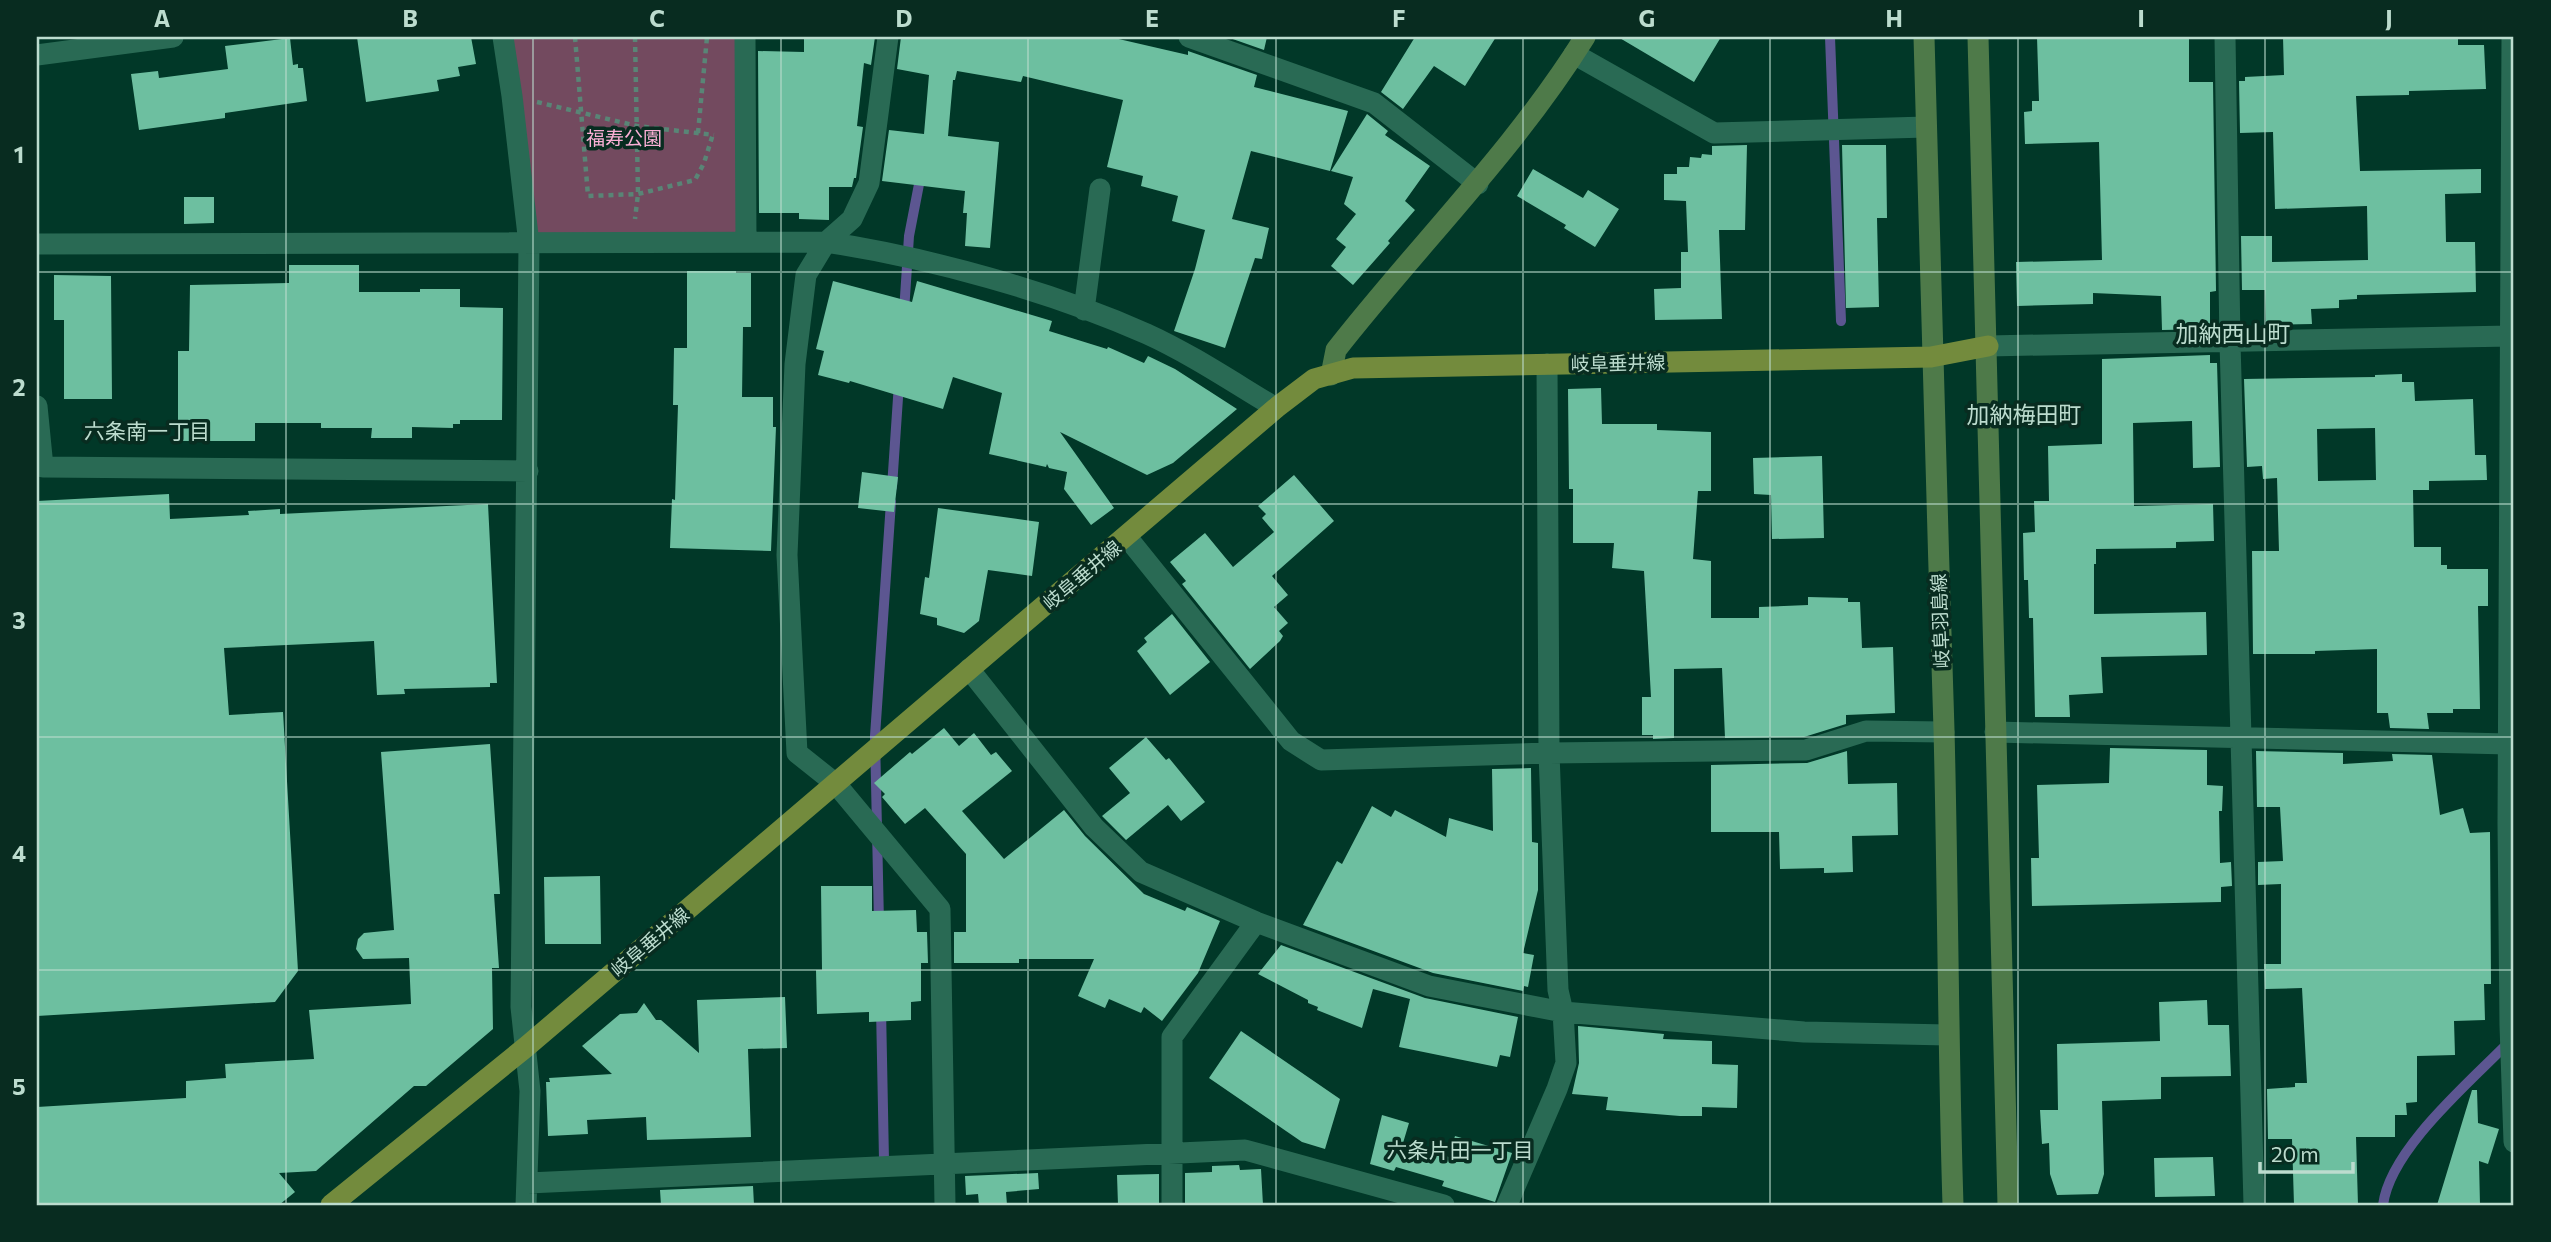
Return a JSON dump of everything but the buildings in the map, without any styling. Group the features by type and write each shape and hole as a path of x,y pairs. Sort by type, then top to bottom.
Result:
{"main road":[{"name":"岐阜羽島線","path":"1924,37 1931,356 1944,732 1948,1035 1954,1205"},
{"path":"1978,37 2008,1205"},
{"path":"1331,375 1336,350 1478,184 1579,45"},
{"name":"岐阜垂井線","path":"331,1205 526,1047 1276,408 1314,379 1353,368 1931,356 1988,346"}],"street":[{"path":"37,55 173,37"},
{"path":"503,37 528,244 521,1007 530,1091 526,1205"},
{"path":"745,37 746,242"},
{"path":"888,37 869,183 852,219 826,242 806,275 795,364 787,555 797,753 836,784 940,909 945,1205"},
{"path":"1189,37 1374,103 1478,184"},
{"path":"2225,37 2230,342 2254,1205"},
{"path":"2512,37 2509,744 2510,1025 2514,1142"},
{"path":"1579,45 1714,133 1926,127"},
{"path":"1084,310 1100,189"},
{"path":"37,244 826,242 874,249 1011,285 1084,310 1148,335 1276,408"},
{"path":"1988,346 2510,336"},
{"path":"1507,1205 1566,1063 1563,1012 1558,990 1549,753 1548,364"},
{"path":"37,406 43,467 528,471"},
{"path":"1127,537 1291,741 1321,760 1549,753 1806,750 1866,731 1944,732"},
{"path":"969,669 1094,827 1141,872 1256,922 1429,986 1563,1012 1804,1032 1948,1035"},
{"path":"1995,732 2509,744"},
{"path":"1172,1205 1171,1037 1256,922"},
{"path":"528,1183 1245,1150 1444,1205"}],"path":[{"path":"575,37 588,196 638,194 695,180 704,163 713,134"},
{"path":"632,244 638,194 635,37"},
{"path":"698,133 707,37"},
{"path":"512,96 637,126 713,134 746,176"}],"green space":[{"name":"福寿公園","path":"507,37 740,37 741,236 532,239"}],"waterway":[{"path":"1830,37 1841,321"},
{"path":"904,312 909,236 921,174"},
{"path":"892,487 899,383"},
{"path":"879,923 875,736 891,502"},
{"path":"881,1008 884,1160"},
{"path":"2383,1205 2389,1184 2416,1139 2454,1096 2509,1042"}],"district":[{"name":"加納西山町","path":"2233,334"},
{"name":"加納梅田町","path":"2024,415"},
{"name":"六条南一丁目","path":"147,432"},
{"name":"六条片田一丁目","path":"1460,1151"}]}
